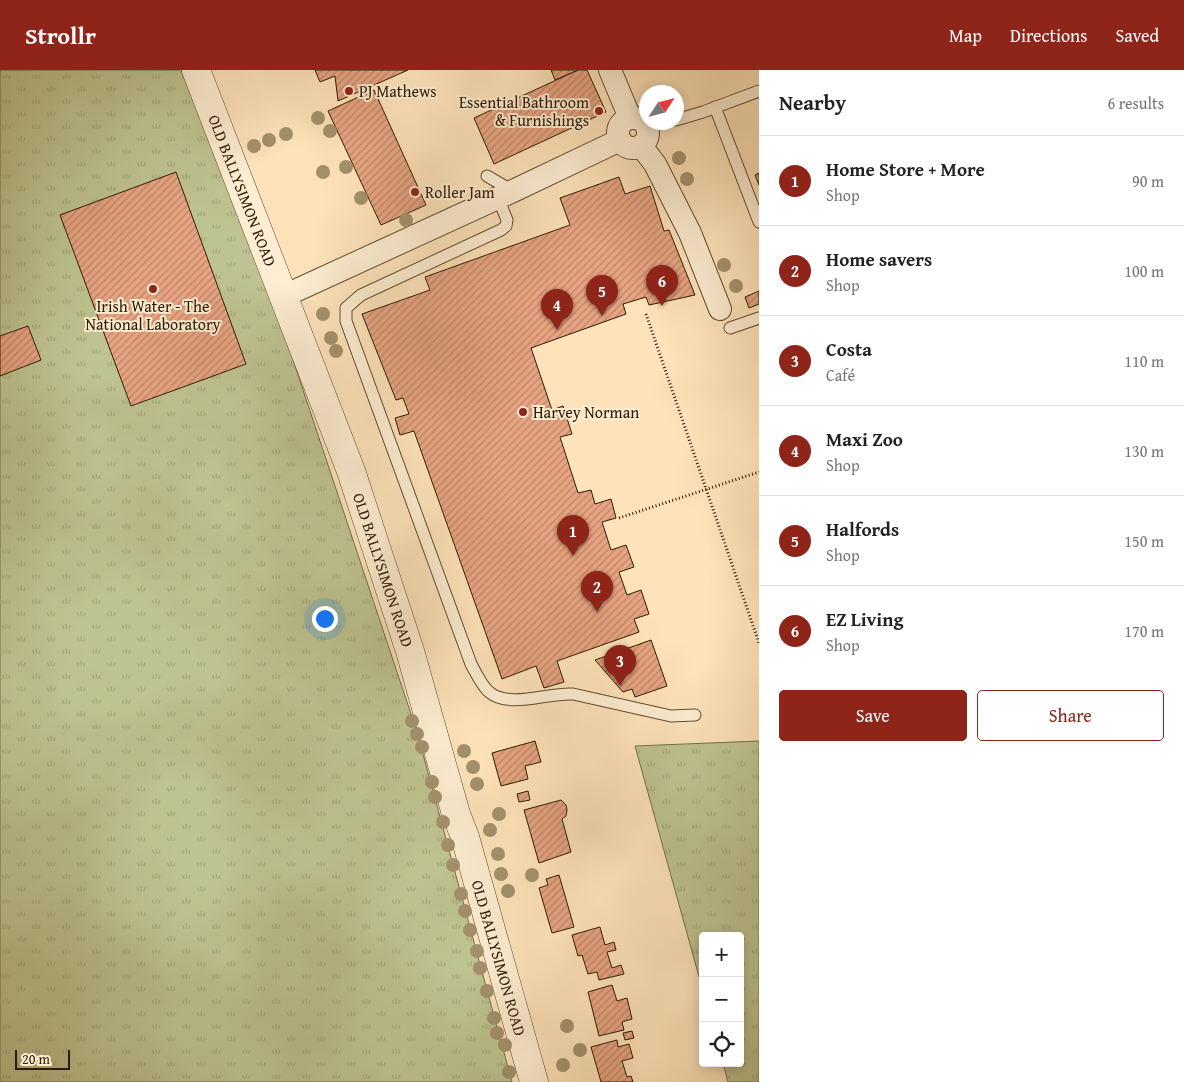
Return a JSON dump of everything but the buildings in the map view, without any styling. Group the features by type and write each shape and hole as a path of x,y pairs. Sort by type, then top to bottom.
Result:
{"street":[{"name":"OLD BALLYSIMON ROAD","path":"196,70 351,471 410,651 534,1082"},
{"path":"610,70 690,233 725,318"},
{"path":"284,296 640,131"}],"lane":[{"path":"684,117 759,91"},
{"path":"715,107 759,222"},
{"path":"487,176 505,194 506,226 361,295 346,308 346,321 471,664 487,690 500,698 517,700 573,694 671,716 695,715"},
{"path":"725,318 759,318"}],"path":[{"path":"646,314 759,643"},
{"path":"619,518 759,472"}],"green space":[{"path":"0,70 181,70 275,306 417,732 512,1082 0,1082"},
{"path":"759,741 759,1082 728,1082 724,1067 744,1067 744,932 699,932 699,977 635,746"}],"place":[{"name":"PJ Mathews","path":"349,91"},
{"name":"Essential Bathroom & Furnishings","path":"599,111"},
{"name":"Roller Jam","path":"415,192"},
{"name":"Irish Water - The National Laboratory","path":"153,289"},
{"name":"EZ Living","path":"662,306"},
{"name":"Halfords","path":"602,316"},
{"name":"Maxi Zoo","path":"557,330"},
{"name":"Harvey Norman","path":"523,412"},
{"name":"Home Store + More","path":"573,556"},
{"name":"Home savers","path":"597,612"},
{"name":"Costa","path":"620,686"}]}
